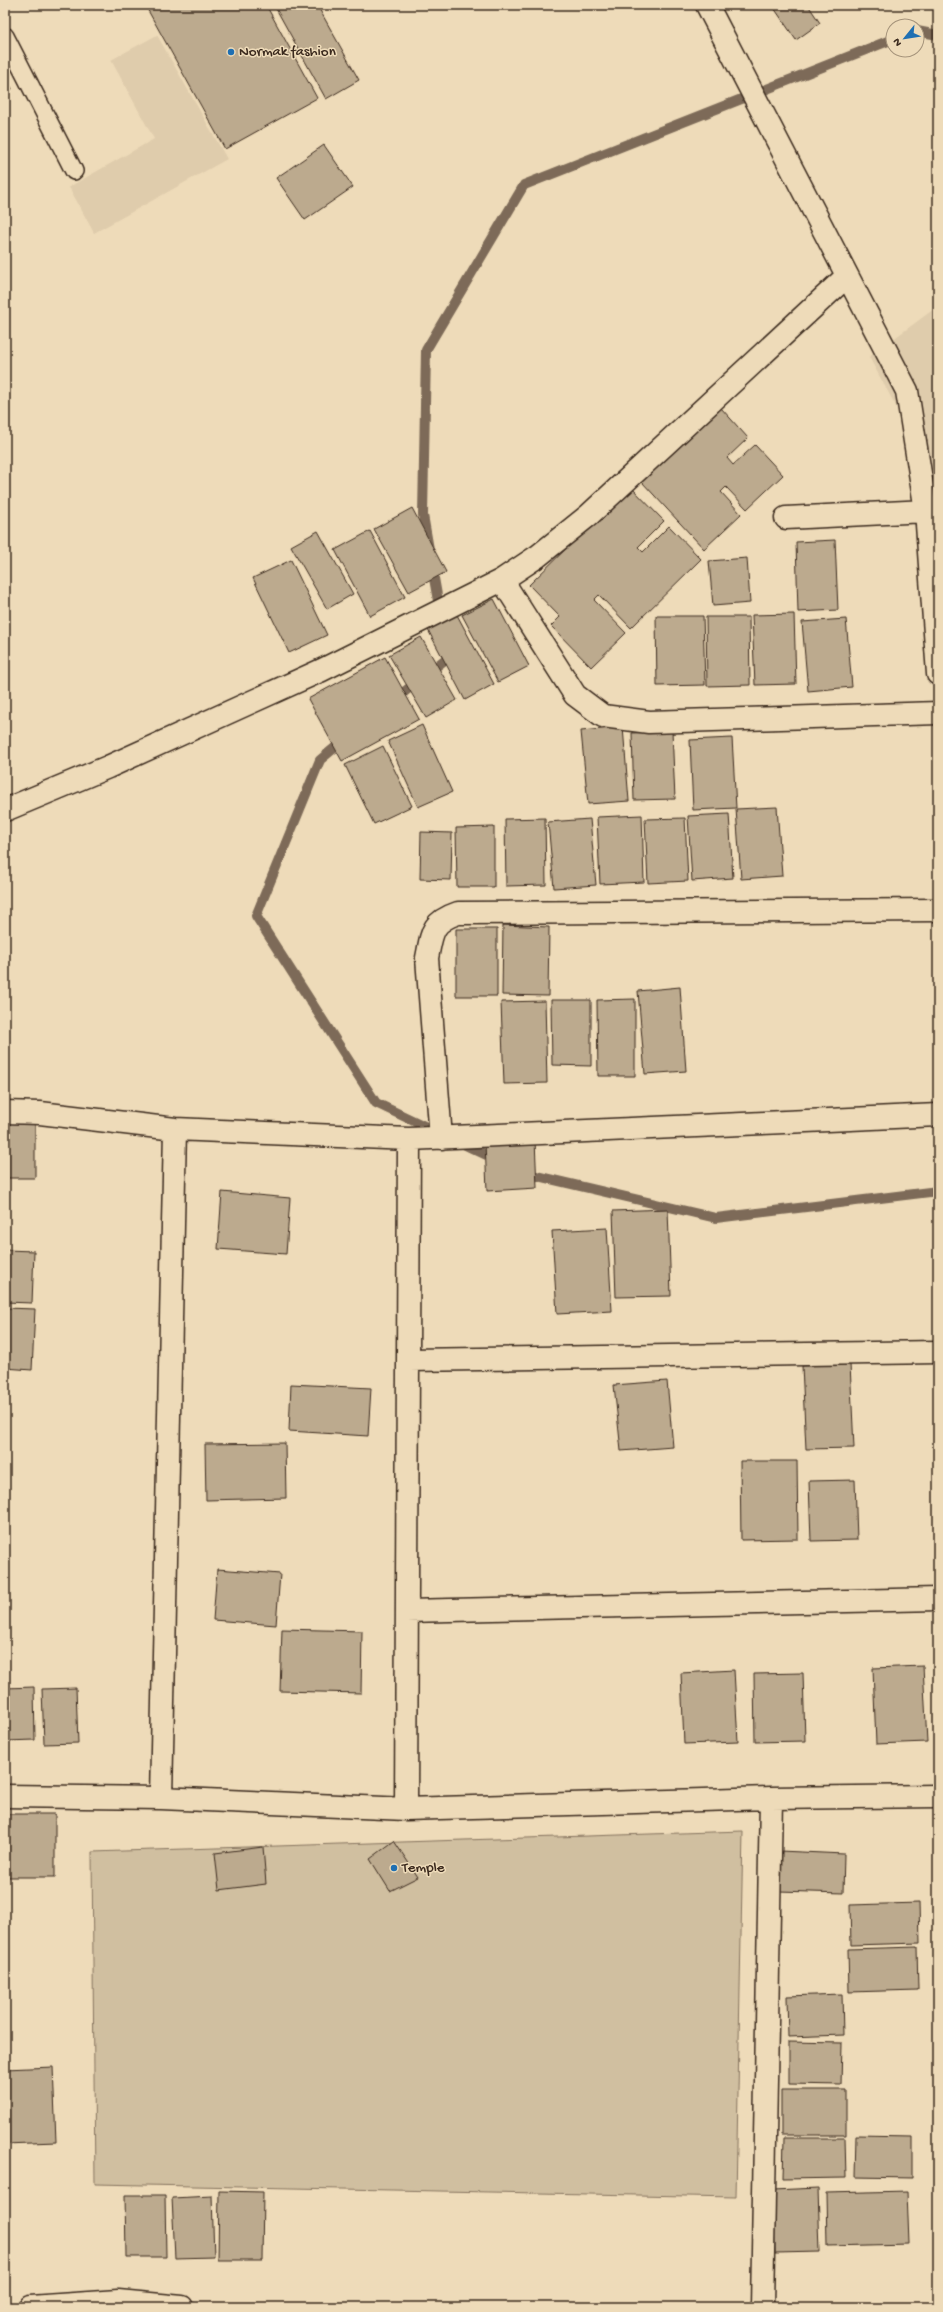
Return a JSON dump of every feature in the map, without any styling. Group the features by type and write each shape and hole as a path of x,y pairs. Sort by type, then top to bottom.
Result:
{"street":[{"path":"710,6 847,276 907,390 926,511 938,674"},
{"path":"5,810 108,767 322,670 502,580 538,556 589,515 847,276"},
{"path":"786,518 926,511"},
{"path":"502,580 575,695 603,716 648,722 938,713"},
{"path":"441,1138 427,958 433,929 444,918 458,913 938,910"},
{"path":"5,1112 40,1113 175,1129 409,1139 938,1114"},
{"path":"161,1798 175,1129"},
{"path":"406,1809 409,1139"},
{"path":"409,1360 938,1352"},
{"path":"407,1610 938,1599"},
{"path":"5,1796 161,1798 406,1809 771,1798 938,1796"},
{"path":"762,2307 771,1798"},
{"path":"30,2307 118,2304 182,2307"}],"lane":[{"path":"5,36 74,171"}],"shaded area":[{"path":"157,35 227,159 94,233 69,187 154,139 111,60"},
{"path":"938,306 938,483 869,357"},
{"path":"743,1831 736,2197 95,2184 92,1852"}],"building":[{"name":"Normak fashion","path":"145,5 266,5 317,98 225,149"},
{"path":"274,5 317,5 359,80 326,99"},
{"path":"772,5 808,5 820,23 796,40"},
{"path":"5,74 12,89 5,92"},
{"path":"324,145 353,187 305,220 276,178"},
{"path":"721,408 748,438 727,458 733,465 755,445 783,475 747,509 726,487 721,492 741,514 704,549 642,482"},
{"path":"630,486 664,521 638,547 643,552 669,526 701,559 631,628 599,595 594,600 626,633 591,667 551,626 560,617 529,585"},
{"path":"412,508 446,572 409,592 374,529"},
{"path":"318,531 353,594 327,609 291,546"},
{"path":"370,531 405,597 370,616 335,550"},
{"path":"835,540 838,610 798,612 796,542"},
{"path":"747,558 750,603 713,606 709,561"},
{"path":"291,560 327,635 289,653 253,578"},
{"path":"494,599 529,666 498,682 462,615"},
{"path":"456,613 494,684 465,700 427,628"},
{"path":"794,614 796,684 755,685 752,615"},
{"path":"656,616 703,616 705,685 657,686"},
{"path":"706,617 749,617 750,685 707,686"},
{"path":"846,619 852,687 808,691 802,622"},
{"path":"421,637 457,700 426,718 389,655"},
{"path":"385,657 419,719 342,761 308,699"},
{"path":"422,725 452,792 418,807 388,741"},
{"path":"623,727 629,801 588,804 581,731"},
{"path":"672,731 675,799 634,800 632,733"},
{"path":"732,738 736,808 693,810 690,740"},
{"path":"383,746 412,806 374,824 345,765"},
{"path":"777,807 782,876 741,879 736,809"},
{"path":"729,814 733,878 692,881 688,816"},
{"path":"642,815 644,882 600,884 597,817"},
{"path":"545,818 546,885 506,886 505,819"},
{"path":"685,818 688,881 648,883 645,819"},
{"path":"590,819 596,885 554,888 548,822"},
{"path":"494,827 494,887 457,887 456,828"},
{"path":"421,832 452,833 451,880 420,879"},
{"path":"503,925 549,927 548,996 502,995"},
{"path":"456,929 497,929 497,996 456,996"},
{"path":"680,987 686,1071 645,1074 638,991"},
{"path":"635,999 635,1076 598,1076 597,1000"},
{"path":"551,1000 591,1000 591,1066 552,1065"},
{"path":"545,1001 547,1083 504,1084 501,1002"},
{"path":"5,1118 35,1119 35,1178 5,1178"},
{"path":"535,1140 537,1188 487,1191 485,1142"},
{"path":"222,1192 290,1198 286,1254 218,1249"},
{"path":"668,1209 671,1296 616,1297 613,1211"},
{"path":"607,1228 612,1311 557,1314 552,1231"},
{"path":"5,1250 34,1251 32,1303 5,1302"},
{"path":"5,1308 35,1309 32,1370 5,1368"},
{"path":"850,1364 854,1448 806,1449 802,1366"},
{"path":"667,1381 673,1447 621,1451 614,1385"},
{"path":"291,1384 371,1388 368,1436 289,1431"},
{"path":"285,1443 286,1498 206,1500 205,1444"},
{"path":"740,1461 797,1461 798,1539 741,1540"},
{"path":"855,1480 857,1540 811,1541 809,1481"},
{"path":"217,1569 280,1574 276,1625 213,1620"},
{"path":"282,1629 362,1631 361,1693 280,1691"},
{"path":"923,1666 927,1742 876,1744 873,1668"},
{"path":"734,1670 738,1742 684,1744 681,1673"},
{"path":"803,1673 805,1741 755,1742 754,1674"},
{"path":"34,1687 35,1740 5,1741 5,1688"},
{"path":"76,1688 78,1743 44,1744 42,1689"},
{"path":"5,1814 55,1814 55,1877 5,1877"},
{"name":"Temple","path":"394,1841 418,1877 390,1891 370,1859"},
{"path":"263,1847 266,1884 219,1890 215,1853"},
{"path":"780,1851 844,1854 843,1893 779,1891"},
{"path":"919,1903 920,1943 851,1945 850,1905"},
{"path":"917,1947 918,1990 849,1992 848,1949"},
{"path":"842,1994 843,2035 788,2037 787,1996"},
{"path":"789,2042 842,2043 841,2085 789,2084"},
{"path":"53,2067 56,2142 5,2144 5,2069"},
{"path":"781,2090 846,2090 846,2135 781,2135"},
{"path":"856,2135 912,2136 912,2178 855,2177"},
{"path":"784,2138 845,2138 846,2178 783,2179"},
{"path":"818,2188 820,2252 775,2253 773,2190"},
{"path":"219,2191 263,2192 262,2260 218,2260"},
{"path":"907,2191 909,2244 827,2246 826,2193"},
{"path":"125,2195 165,2195 166,2257 126,2257"},
{"path":"212,2196 214,2257 175,2258 172,2198"}],"waterway":[{"path":"925,33 938,35"},
{"path":"429,549 423,515 426,350 524,185 885,42"},
{"path":"432,567 440,612"},
{"path":"394,700 447,658 446,650"},
{"path":"344,740 320,760 256,916 376,1103 439,1133"},
{"path":"457,1141 497,1160"},
{"path":"524,1173 716,1218 938,1191"}],"place":[{"name":"Normak fashion","path":"231,52"},
{"name":"Temple","path":"394,1868"}]}
